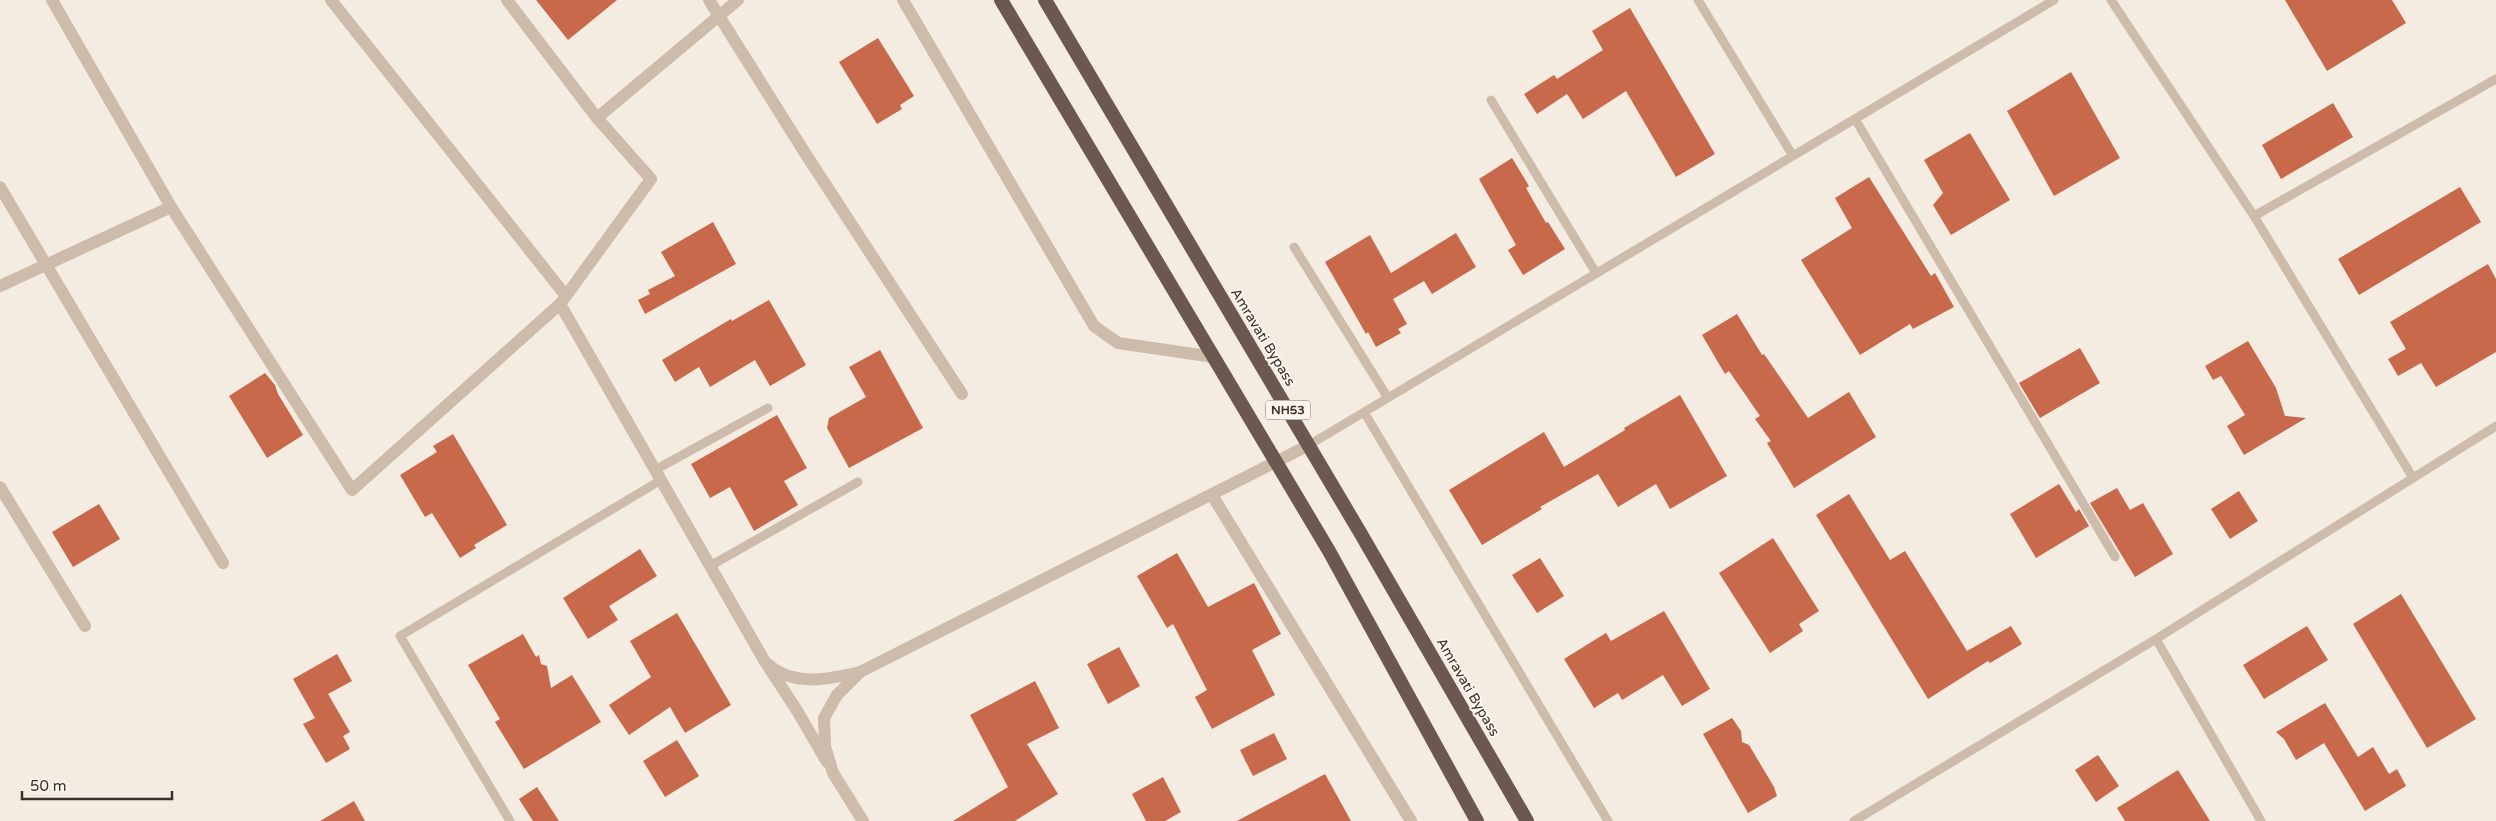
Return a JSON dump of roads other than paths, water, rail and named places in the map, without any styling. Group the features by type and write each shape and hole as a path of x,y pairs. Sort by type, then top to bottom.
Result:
{"highway":[{"name":"NH53","path":"1001,0 1329,551 1477,821"},
{"name":"Amravati Bypass","path":"1045,0 1309,445 1527,821"}],"street":[{"path":"52,0 171,207 352,490 563,300 650,179 597,118 507,0"},
{"path":"331,0 563,300 658,475 764,660 796,708 863,821"},
{"path":"710,0 805,153 962,394"},
{"path":"597,118 738,0"},
{"path":"903,0 1094,326 1108,338 1118,343 1214,357"},
{"path":"0,187 44,265 223,563"},
{"path":"0,286 171,207"},
{"path":"764,660 776,670 796,678 828,680 860,672 1277,463 1309,445"},
{"path":"0,488 85,626"},
{"path":"1212,495 1411,821"},
{"path":"833,773 825,746 824,718 837,695 860,672"}],"lane":[{"path":"1698,0 1793,156"},
{"path":"1309,445 2054,0"},
{"path":"2111,0 2254,216 2413,478"},
{"path":"2254,216 2496,80"},
{"path":"1491,100 1596,273"},
{"path":"1855,118 2114,557"},
{"path":"1294,247 1388,398"},
{"path":"510,821 400,636 768,408"},
{"path":"1364,412 1608,821"},
{"path":"1854,821 2156,639 2496,426"},
{"path":"710,566 858,482"},
{"path":"2156,639 2261,821"}]}
